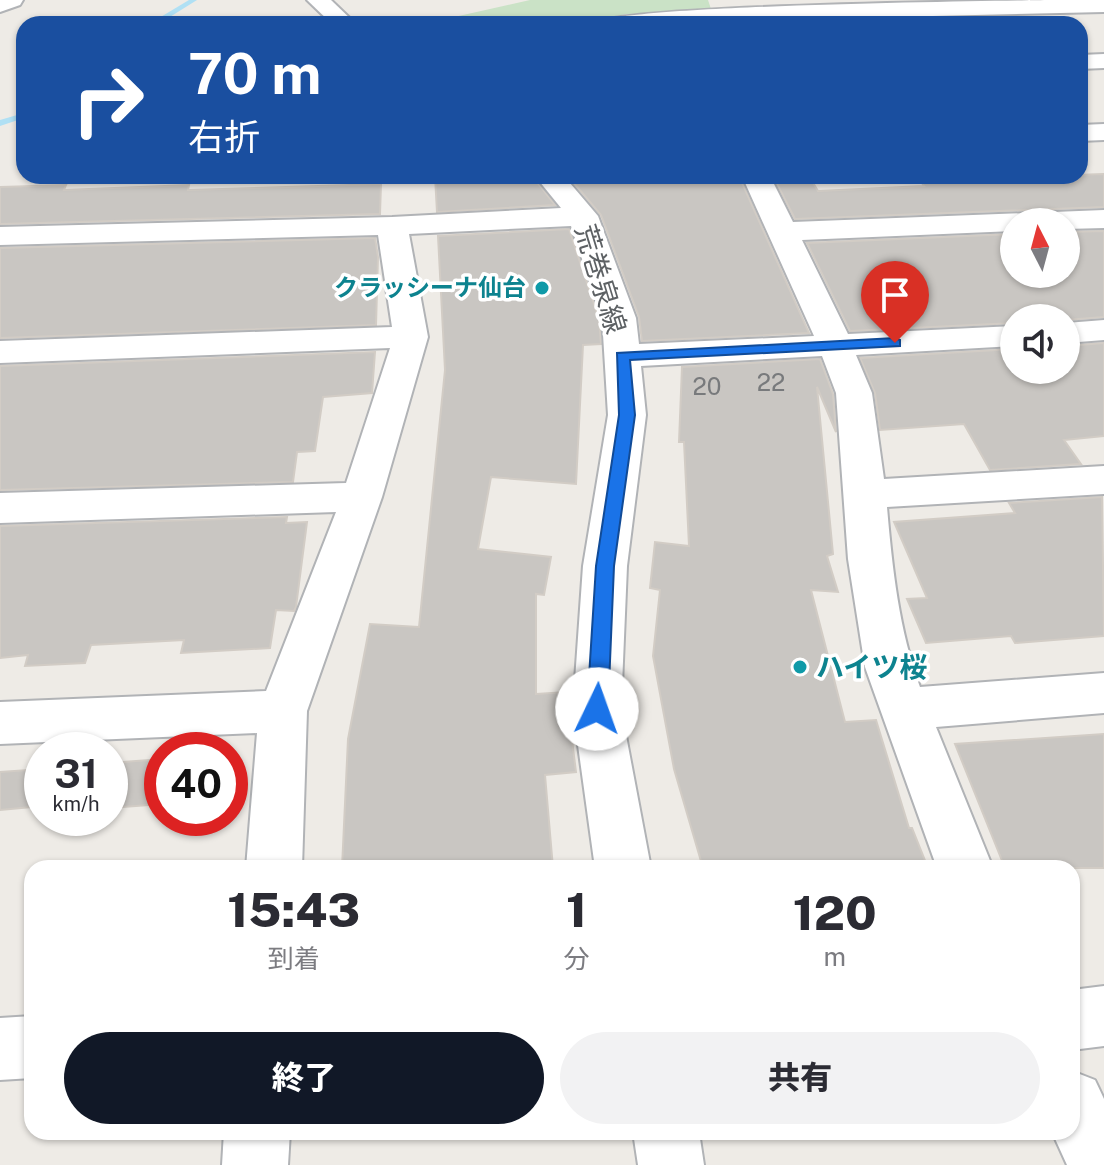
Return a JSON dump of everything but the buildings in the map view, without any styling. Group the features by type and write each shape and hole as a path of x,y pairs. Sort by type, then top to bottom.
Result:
{"street":[{"path":"0,5 12,0"},
{"path":"318,0 336,16"},
{"path":"704,16 743,8 1104,5"},
{"name":"荒巻泉線","path":"556,184 583,216 619,318 623,356 627,415 605,566 597,709 622,860"},
{"path":"760,184 854,393 870,559 889,667 961,860"},
{"path":"0,236 392,226 583,216"},
{"path":"1080,220 1104,219"},
{"path":"783,232 1000,223"},
{"path":"274,860 283,711 362,497 411,337 392,226"},
{"path":"1080,332 1104,330"},
{"path":"0,352 411,337"},
{"path":"623,356 1000,337"},
{"path":"865,494 1104,480"},
{"path":"0,508 362,497"},
{"path":"904,709 1104,693"},
{"path":"0,723 283,711"},
{"path":"1080,1019 1104,1016"},
{"path":"0,1049 24,1048"},
{"path":"1080,1120 1101,1165"},
{"path":"255,1165 257,1140"},
{"path":"667,1140 671,1165"}],"green space":[{"path":"530,0 708,0 712,12 616,16 459,16"}],"waterway":[{"path":"166,16 194,0"},
{"path":"0,123 16,118"}],"place":[{"name":"クラッシーナ仙台","path":"542,288"},
{"name":"ハイツ桜","path":"800,667"}],"route":[{"path":"597,709 605,566 627,415 623,356 895,343"}]}
